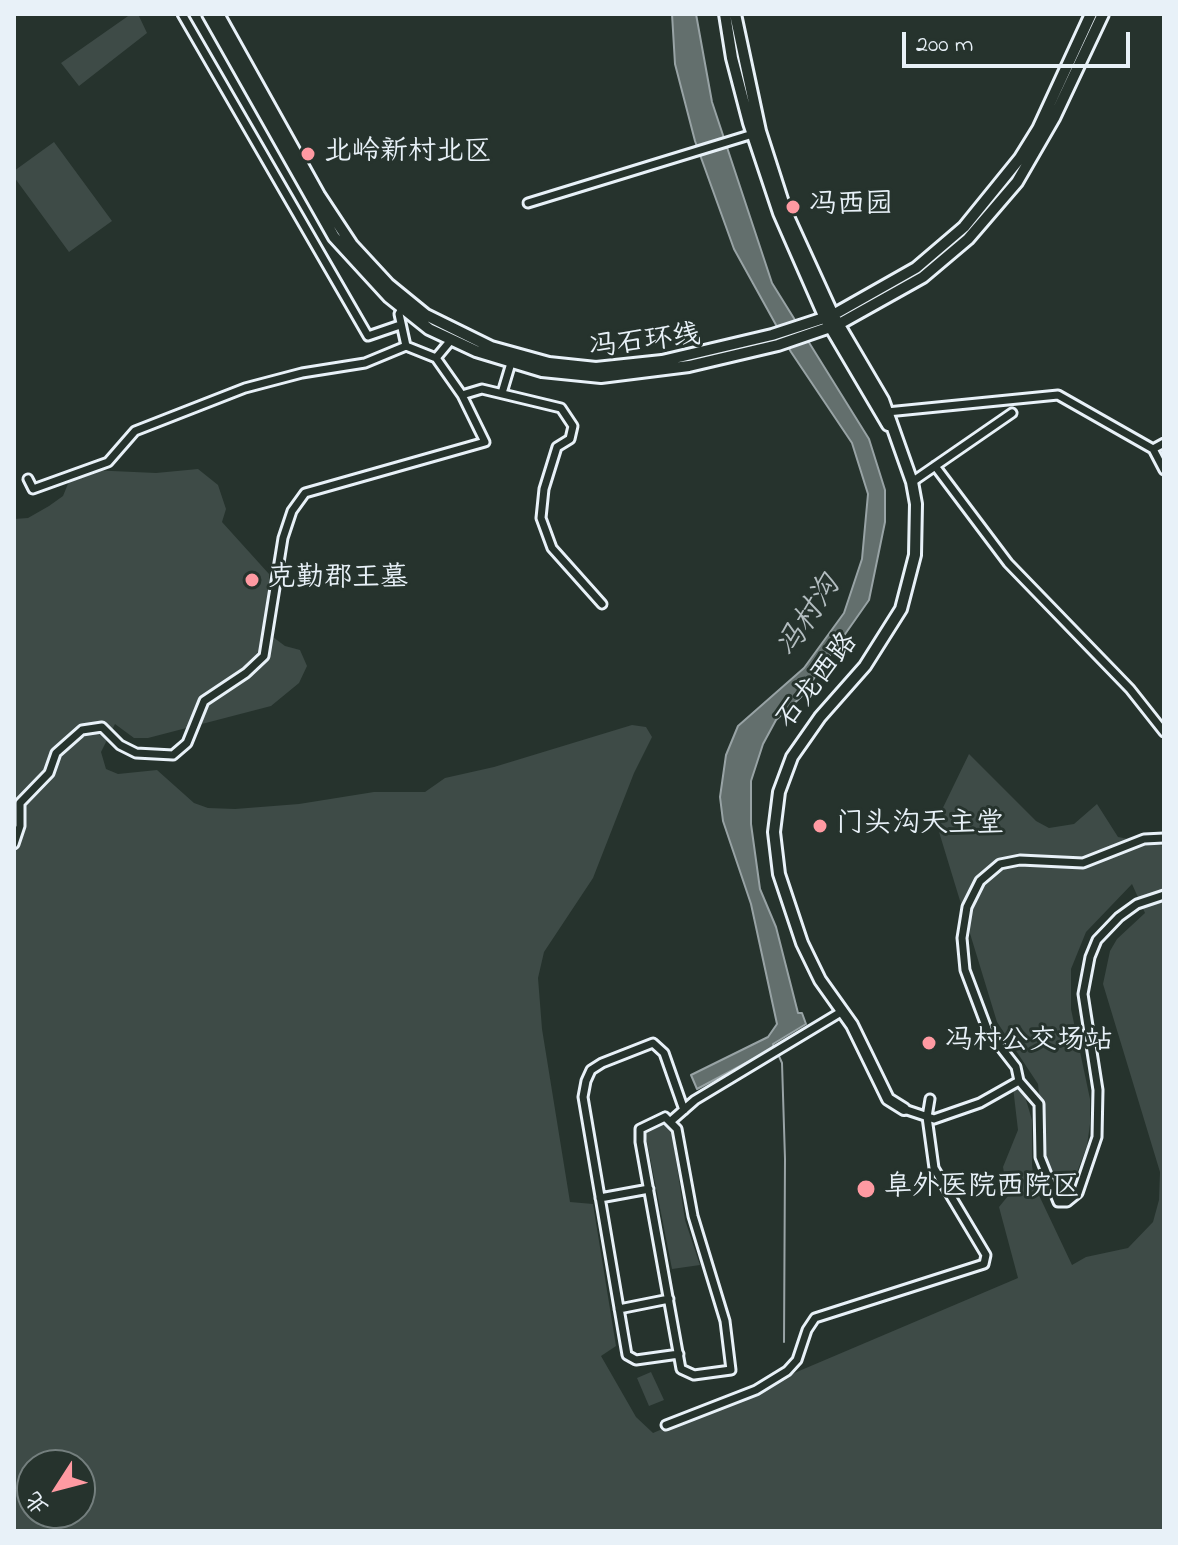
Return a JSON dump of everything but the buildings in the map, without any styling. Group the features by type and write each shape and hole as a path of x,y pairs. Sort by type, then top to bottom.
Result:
{"main road":[{"name":"冯石环线","path":"208,14 334,237 362,271 451,340 511,363 576,376 625,376 689,366 778,345 812,334 916,268 983,206 1038,129 1091,14"},
{"name":"冯石环线","path":"218,14 337,223 405,304 474,340 528,359 596,368 662,361 772,335 804,324 832,321 933,269 968,239 1002,202 1025,170 1103,14"},
{"name":"石龙西路","path":"725,14 732,58 786,212 832,321 901,448"},
{"name":"石龙西路","path":"735,14 757,133"},
{"name":"石龙西路","path":"832,321 887,412 901,448 916,504 915,555 901,609 865,666 803,739 786,773 775,813 774,854 787,901 820,980 852,1025 888,1099 904,1109"}],"street":[{"path":"182,14 368,336 400,325"},
{"path":"528,203 757,133"},
{"path":"405,304 400,325 406,346"},
{"path":"436,358 451,340"},
{"path":"14,844 20,826 20,803 49,773 56,753 82,730 102,727 120,745 136,753 173,755 187,743 204,701 264,656 283,538 292,511 305,493 485,442 462,395 436,358 406,346 365,363 302,373 245,388 135,431 108,462 33,489 28,479"},
{"path":"502,393 511,363"},
{"path":"462,395 482,389 561,408 573,426 570,439 557,447 544,489 541,518 552,548 602,604"},
{"path":"887,412 1058,395 1153,449 1164,470"},
{"path":"912,482 1012,413"},
{"path":"1153,449 1164,443"},
{"path":"935,466 1008,563 1130,689 1164,732"},
{"path":"1164,838 1144,839 1083,863 1020,860 1000,864 980,881 967,907 962,938 965,970 988,1031 1016,1067 1019,1081 1039,1104 1040,1157 1058,1202 1067,1202 1078,1193 1097,1137 1098,1090 1083,994 1090,957 1097,940 1119,917 1151,898 1164,895"},
{"path":"671,1121 695,1100 841,1012"},
{"path":"679,1354 636,1360 627,1355 583,1097 591,1070 653,1043 664,1053 684,1110"},
{"path":"904,1109 934,1119 980,1103 1019,1081"},
{"path":"666,1425 756,1390 787,1371 797,1360 807,1330 815,1318 984,1264 986,1255 934,1168 927,1117 930,1099"},
{"path":"665,1117 671,1121 684,1154 693,1216 725,1321 731,1370 694,1375 685,1373 679,1354 640,1129 655,1119 665,1117"},
{"path":"600,1198 649,1189"},
{"path":"619,1309 669,1299"}],"shaded area":[{"path":"131,14 138,14 147,33 79,86 61,63"},
{"path":"672,14 696,14 712,102 772,283 869,439 885,490 885,522 869,600 801,697 776,720 763,744 751,781 751,824 760,889 776,927 798,1013 802,1013 806,1024 773,1044 774,1048 697,1089 691,1075 768,1037 777,1024 751,904 723,821 720,797 726,755 738,726 804,668 844,613 862,559 868,494 852,443 791,352 734,249 695,141 675,64"},
{"path":"54,142 112,221 69,252 14,177 14,171"},
{"path":"198,469 218,485 226,509 222,522 269,574 269,634 285,646 300,650 307,666 299,683 271,706 148,738 134,738 115,724 101,752 106,769 118,774 157,770 194,803 208,808 235,809 299,804 374,792 425,792 445,778 494,767 632,725 646,727 652,737 634,773 593,878 544,952 538,978 542,1029 570,1202 593,1204 616,1346 601,1356 636,1417 653,1433 1018,1278 999,1207 1008,1196 1003,1167 1018,1130 1013,1087 1024,1093 1032,1120 1032,1166 1036,1189 1072,1265 1086,1257 1128,1248 1153,1222 1159,1200 1160,1172 1103,984 1110,951 1117,939 1145,913 1132,884 1086,932 1071,969 1071,1009 1090,1099 1090,1124 1087,1146 1071,1188 1063,1193 1045,1154 1038,1084 997,1022 936,822 969,754 1036,821 1049,828 1074,824 1097,804 1118,837 1164,846 1164,1531 14,1531 14,519 28,518 49,506 63,496 72,474 90,470 156,473"},
{"path":"667,1123 672,1133 685,1220 700,1265 672,1269 645,1132"},
{"path":"651,1372 664,1400 649,1406 637,1378"}],"waterway":[{"path":"778,1054 782,1063 785,1159 784,1342"}],"place":[{"name":"北岭新村北区","path":"308,154"},
{"name":"冯西园","path":"793,207"},
{"name":"克勤郡王墓","path":"252,580"},
{"name":"门头沟天主堂","path":"820,826"},
{"name":"冯村公交场站","path":"929,1043"},
{"name":"阜外医院西院区","path":"866,1189"}],"water label":[{"name":"冯村沟","path":"811,618"}]}
